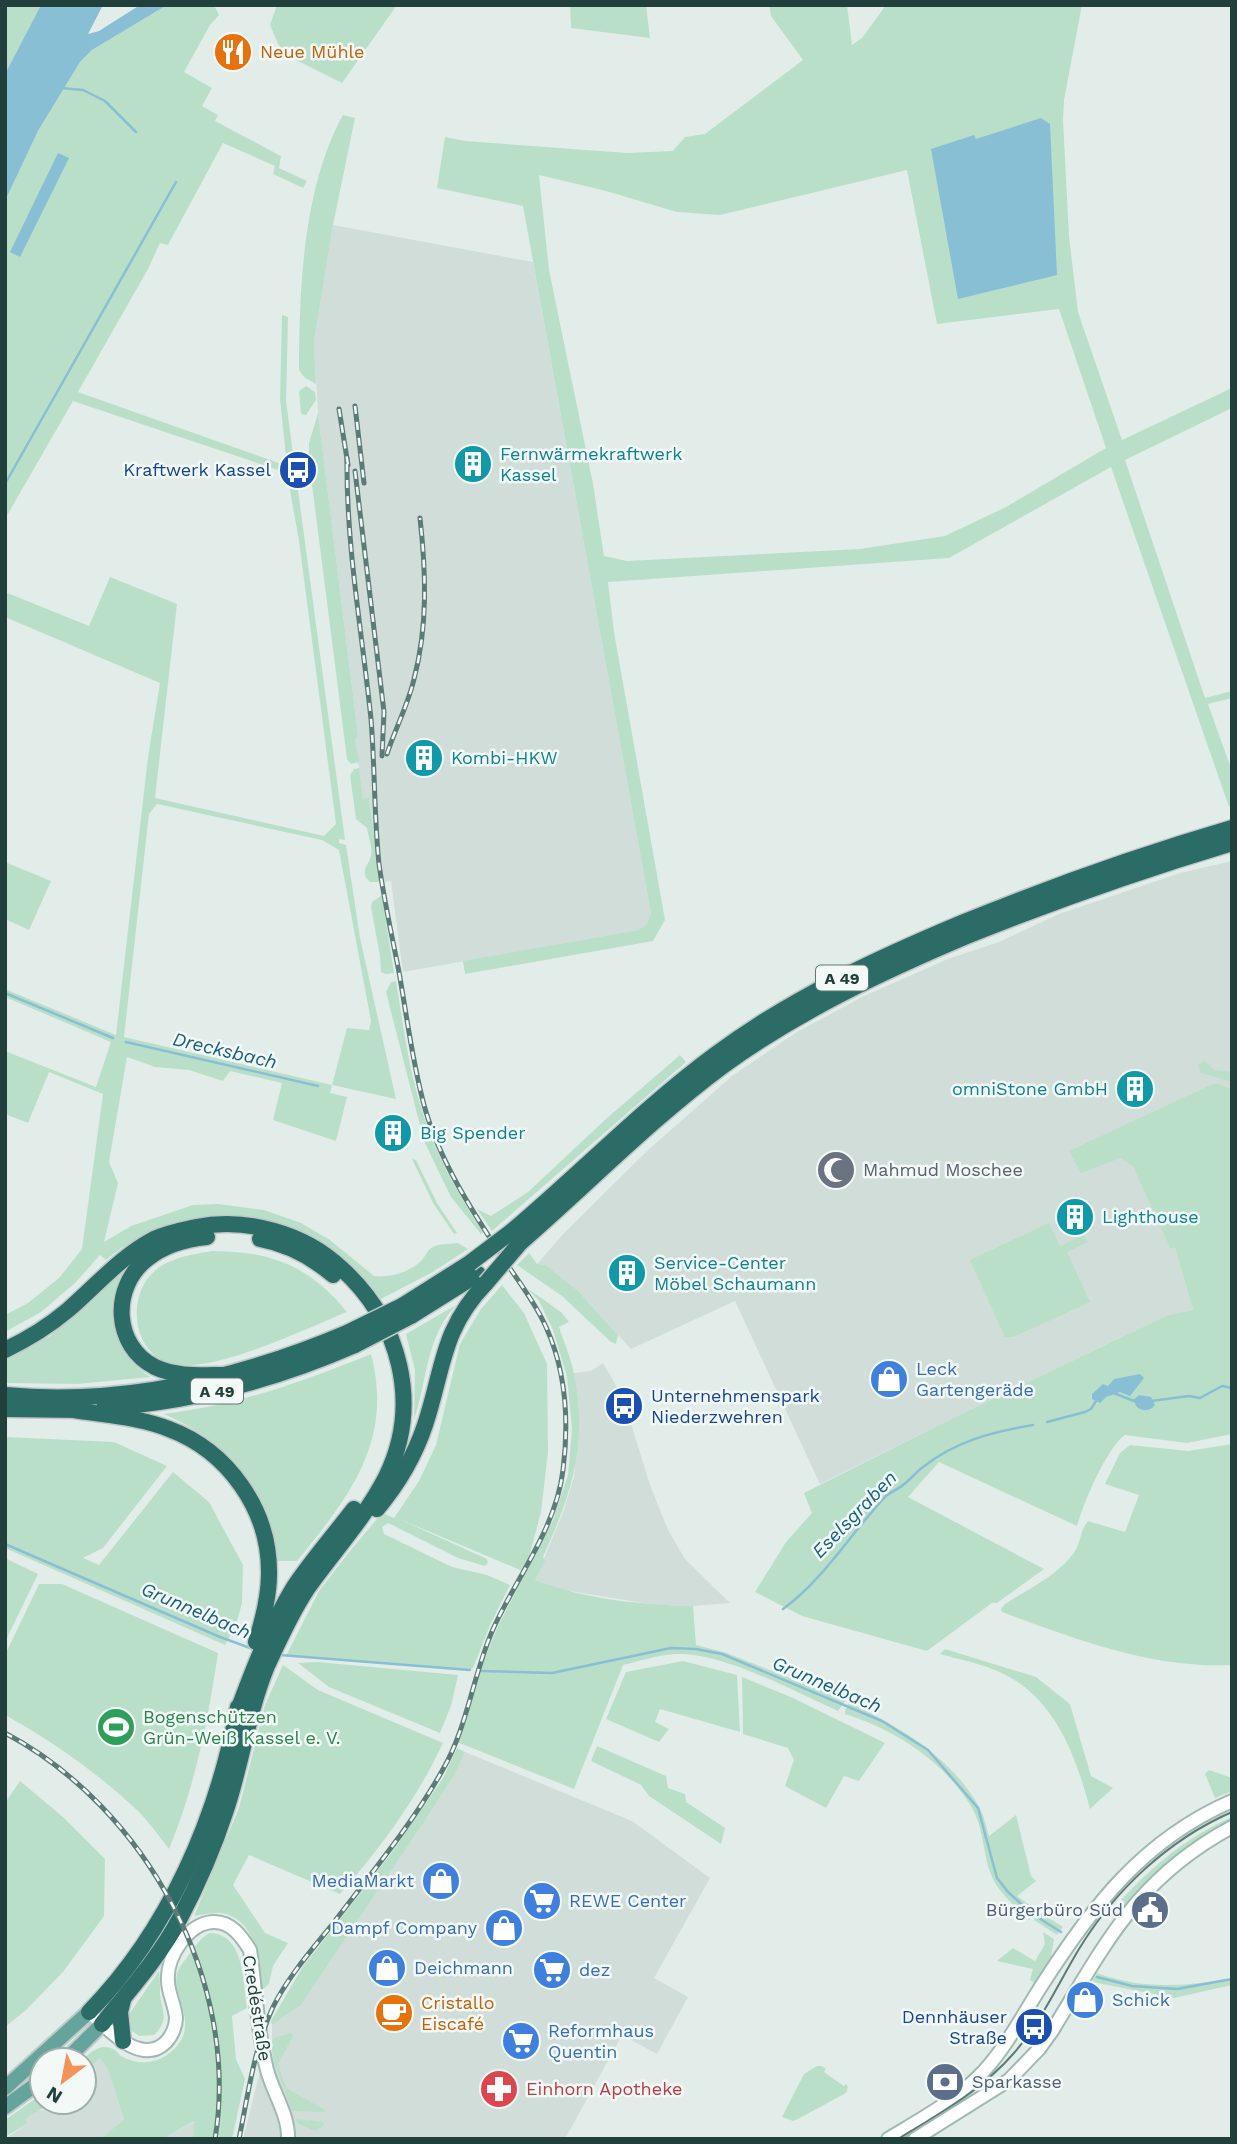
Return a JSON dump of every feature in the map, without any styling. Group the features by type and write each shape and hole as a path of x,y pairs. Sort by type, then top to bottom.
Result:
{"highway":[{"name":"A 49","path":"5,1409 74,1410 125,1407 214,1392 274,1375 352,1339 478,1274 688,1076 746,1033 812,993 888,955 988,913 1091,873 1232,828"},
{"name":"A 49","path":"515,1237 674,1104 726,1064 805,1013 866,981 991,926 1098,886 1232,842"},
{"path":"5,1350 50,1324 117,1263 157,1238 200,1226 232,1224 286,1235 321,1252 362,1289 384,1320 394,1347 402,1385 401,1423 393,1459 379,1490 300,1600 269,1636"},
{"path":"89,2012 109,1992 164,1916 213,1805 236,1716 269,1636 295,1586 354,1509 377,1470 384,1455 391,1423 389,1368 374,1326 356,1298 329,1272 290,1248 252,1237 217,1236 181,1242 154,1253 138,1266 127,1284 121,1307 126,1338 143,1359 155,1367 178,1374 224,1376"},
{"path":"332,1556 357,1533 386,1499 404,1471 425,1425 445,1348 478,1274"},
{"name":"A 49","path":"5,1395 67,1398 125,1393 224,1376 352,1339"},
{"path":"74,1410 148,1422 180,1433 206,1450 237,1479 256,1510 267,1546 269,1636"},
{"path":"102,2024 179,1921 197,1882 226,1809 247,1727 256,1669"},
{"path":"123,1998 120,2012 123,2041"}],"main road":[{"path":"888,2139 964,2091 982,2073 1068,1945 1120,1878 1174,1833 1195,1819 1232,1801"},
{"path":"915,2139 1009,2080 1039,2049 1052,2031 1129,1910 1153,1884 1181,1860 1210,1839 1232,1828"},
{"name":"Credéstraße","path":"89,2012 123,2041 137,2049 153,2050 167,2042 174,2031 176,2018 167,1977 175,1954 188,1934 200,1924 219,1922 229,1926 250,1950 261,2042 268,2073 285,2117 288,2139"},
{"path":"5,2088 89,2012"},
{"path":"80,2046 102,2024"},
{"path":"5,2107 28,2090"}],"shaded area":[{"path":"333,225 533,262 651,914 646,925 638,930 403,972 391,881 380,882 369,797 363,800 355,740 358,735 318,413 314,342"},
{"name":"Unternehmenspark Niederzwehren","path":"1232,861 1232,1212 1175,1248 1193,1310 1168,1315 820,1484 735,1301 631,1349 578,1291 546,1265 537,1264 565,1232 647,1151 732,1076 797,1032 864,996 948,959 999,942 1059,914 1180,873"},
{"path":"603,1363 623,1398 650,1485 668,1530 685,1559 730,1603 655,1605 558,1589 535,1580 563,1513 574,1477 579,1430 574,1373 591,1371"},
{"path":"465,1752 632,1821 710,1878 654,1978 688,1997 657,2054 622,2035 565,2139 243,2139 261,2068 272,2052 272,2025 301,2005 430,1813 455,1774"},
{"path":"100,2058 108,2068 124,2121 100,2139 5,2139 28,2123 26,2119 29,2116 98,2116"},
{"path":"195,2121 193,2139 163,2139"}],"green space":[{"path":"5,5 41,5 5,74"},
{"path":"167,5 214,5 219,15 210,25 184,72 212,88 202,106 218,115 215,121 281,156 279,168 307,181 303,188 273,174 275,166 223,143 168,245 160,243 78,392 287,466 280,399 282,315 288,317 286,401 345,840 339,839 339,843 346,845 360,938 396,1099 332,1085 330,1093 347,1097 336,1141 273,1120 282,1083 230,1071 223,1081 189,1070 155,1067 127,1057 109,1162 118,1183 104,1242 131,1226 193,1205 218,1204 264,1210 301,1223 330,1240 374,1276 405,1271 421,1261 431,1248 437,1245 458,1243 468,1249 431,1273 381,1299 353,1268 322,1244 288,1227 252,1218 215,1216 177,1222 141,1237 106,1260 100,1255 75,1283 41,1312 5,1332 5,1315 28,1303 59,1278 82,1249 103,1094 49,1072 28,1123 5,1114 5,1051 96,1087 111,1042 5,997 5,989 116,1035 148,757 160,683 5,617 5,592 89,626 110,577 177,604 155,798 324,836 336,824 299,541 287,473 73,401 5,519 5,201 38,131 80,62 92,50","holes":["157,804 322,840 339,850 371,1021 369,1030 347,1028 332,1085 124,1037 149,814"]},
{"path":"277,5 397,5 342,83 282,53 270,25"},
{"path":"570,5 646,5 650,38 571,28"},
{"path":"769,5 847,5 852,45 862,38 886,5 1082,5 1064,100 1069,236 1078,312 1122,440 1232,388 1232,408 1125,460 1205,698 1232,691 1232,698 1208,704 1232,771 1232,806 1229,807 1111,467 949,558 608,582 614,632 665,920 653,941 465,974 463,961 638,930 646,925 651,914 523,206 437,188 445,137 465,141 627,153 673,151 685,137 705,134 803,60 771,16","holes":["907,170 937,324 1059,309 1106,448 1006,507 945,536 860,549 627,561 604,556 593,484 549,270 539,175 677,212 720,215"]},
{"path":"343,115 355,118 333,225 314,342 316,384 304,377 299,370 302,273 319,174"},
{"path":"306,386 315,392 316,400 306,415 301,414 299,391"},
{"path":"318,413 358,735 355,740 359,762 351,764 347,759 309,461 309,443"},
{"path":"359,768 363,799 369,797 380,882 370,882 365,875 371,846 367,828 356,819 350,775 354,769"},
{"path":"5,862 51,881 29,930 5,919"},
{"path":"382,895 394,973 386,974 381,972 371,907 372,902"},
{"path":"396,981 409,1060 426,1124 448,1172 483,1232 481,1234 451,1197 424,1141 386,992 391,982"},
{"path":"680,1055 686,1062 492,1231 477,1209 491,1216 528,1192"},
{"path":"1205,1061 1214,1070 1232,1072 1232,1082 1201,1073 1198,1065"},
{"path":"1215,1083 1232,1089 1232,1434 1187,1443 1125,1435 1103,1463 1077,1526 939,1462 908,1497 1044,1569 927,1651 802,1616 755,1592 786,1542 812,1513 804,1493 1168,1315 1193,1310 1175,1248 1170,1248 1133,1166 1120,1158 1081,1173 1069,1151"},
{"path":"412,1159 416,1160 437,1203 457,1233 454,1234 433,1203"},
{"path":"1049,1223 1060,1246 1084,1235 1088,1242 1067,1252 1090,1302 1013,1337 1005,1337 970,1260"},
{"path":"212,1251 252,1254 287,1264 318,1283 347,1312 264,1346 218,1361 197,1365 165,1362 153,1354 139,1331 138,1303 142,1289 149,1277 162,1265 178,1258"},
{"path":"529,1253 537,1264 546,1265 578,1291 618,1335 616,1344 562,1296 517,1265"},
{"path":"126,1267 114,1298 114,1327 126,1354 150,1377 77,1384 5,1383 5,1359 50,1336"},
{"path":"502,1285 524,1313 547,1364 548,1452 541,1512 525,1572 397,1518 487,1559 488,1563 485,1566 458,1558 388,1523 382,1527 384,1534 452,1567 487,1575 510,1585 473,1668 470,1670 286,1656 319,1591 382,1513 394,1518 419,1481 436,1445 460,1344 481,1309"},
{"path":"527,1288 561,1312 569,1322 559,1327 574,1374 579,1424 575,1468 569,1490 543,1557 545,1561 535,1580 573,1592 613,1600 693,1606 696,1645 724,1652 846,1700 838,1711 737,1666 695,1655 676,1654 623,1665 574,1789 457,1742 498,1626 553,1520 568,1475 572,1429 567,1377 553,1330 539,1301"},
{"path":"456,1305 438,1332 414,1420 415,1370 406,1334"},
{"path":"371,1354 377,1386 376,1414 371,1441 362,1466 334,1514 297,1561 277,1561 264,1510 242,1471 227,1454 209,1440 164,1414 269,1391"},
{"path":"5,1437 114,1442 167,1466 103,1548 83,1558 99,1565 173,1472 209,1502 243,1565 242,1603 236,1625 225,1645 5,1548"},
{"path":"1232,1444 1232,1665 1202,1665 1144,1657 1086,1642 1002,1612 1005,1604 1043,1581 1068,1560 1088,1521 1125,1532 1139,1495 1105,1484 1120,1453 1130,1445 1188,1451"},
{"path":"5,1558 38,1574 5,1642"},
{"name":"Bogenschützen Grün-Weiß Kassel e. V.","path":"39,1584 62,1584 218,1653 199,1753 186,1802 169,1849 142,1815 123,1797 58,1747 5,1715 5,1655"},
{"path":"945,1649 1036,1677 1070,1704 1091,1776 1113,1788 1090,1809 1068,1745 1058,1726 1031,1692 1013,1679 986,1667 940,1654"},
{"path":"683,1661 737,1675 740,1732 660,1709 655,1722 669,1729 659,1742 606,1719 626,1672"},
{"path":"318,1662 458,1675 451,1706 440,1733 329,1687 298,1663"},
{"path":"283,1665 318,1690 443,1743 397,1822 340,1894 249,1855 233,1885 265,1933 288,1943 273,1966 269,1984 262,1990 254,1944 243,1924 222,1913 194,1916 239,1808 265,1705"},
{"path":"742,1677 793,1698 885,1743 859,1781 844,1776 826,1808 785,1786 794,1760 788,1748 743,1734"},
{"path":"849,1702 904,1732 953,1771 980,1809 989,1836 1016,1815 1031,1876 1036,1881 1017,1896 1036,1910 1030,1920 1004,1896 995,1882 988,1866 978,1822 961,1791 918,1750 883,1729 845,1714"},
{"path":"597,1746 666,1776 668,1788 685,1794 686,1802 725,1828 721,1844 649,1796 641,1785 591,1761"},
{"path":"457,1748 465,1752 455,1774 430,1813 301,2005 272,2025 271,2021 302,1968 390,1855 443,1778"},
{"path":"1209,1770 1232,1778 1232,1791 1215,1798 1205,1774"},
{"path":"20,1781 63,1817 105,1859 104,1916 63,1972 26,2010 5,2027 5,1803"},
{"path":"1232,1806 1232,1810 1178,1840 1111,1899 1138,1868 1177,1837"},
{"path":"1232,1817 1232,1822 1121,1912 1115,1912 1114,1908 1153,1868 1198,1834"},
{"path":"1039,1912 1063,1927 1057,1935 1034,1920"},
{"path":"1043,1932 1054,1939 1051,1957 1034,1983 1030,1980 1033,1969 997,1961 1013,1948 1035,1961 1045,1944"},
{"path":"210,1933 221,1935 230,1942 236,1951 243,1974 247,2008 232,2016 236,2059 245,2079 232,2139 193,2139 194,2121 163,2139 100,2139 124,2120 108,2069 100,2058 98,2060 98,2048 110,2048 130,2060 145,2062 159,2059 176,2047 185,2028 176,1982 177,1974 203,1937"},
{"path":"159,1971 162,2025 154,2035 139,2036 129,2029 125,2020"},
{"path":"1097,1973 1130,1982 1164,1985 1232,1978 1232,1985 1174,1998 1092,1982"},
{"path":"291,2033 293,2036 278,2064 286,2088 325,2110 324,2112 292,2111 274,2062 271,2043 274,2038"},
{"path":"822,2066 826,2069 824,2072 844,2086 846,2084 846,2093 793,2121 782,2117 804,2074"},
{"path":"28,2104 28,2123 5,2137 5,2120"},
{"path":"296,2119 323,2122 324,2125 315,2131 297,2123"}],"water":[{"path":"41,5 103,5 88,34 99,31 140,5 167,5 92,50 80,62 38,131 5,201 5,74"},
{"path":"1041,118 1050,124 1057,275 958,299 931,149 974,135 976,139"},
{"path":"58,153 69,158 20,257 10,252"},
{"path":"1140,1374 1144,1378 1130,1396 1120,1392 1106,1397 1100,1403 1092,1399 1092,1394 1103,1384 1108,1386 1114,1379"},
{"path":"1139,1395 1151,1397 1155,1405 1147,1410 1137,1407 1133,1400"}],"waterway":[{"path":"61,88 83,90 105,101 136,132"},
{"path":"5,484 176,182"},
{"name":"Drecksbach","path":"5,993 113,1038"},
{"name":"Drecksbach","path":"126,1042 318,1086"},
{"name":"Eselsgraben","path":"1151,1401 1189,1396 1200,1398 1222,1386 1232,1388"},
{"name":"Eselsgraben","path":"1111,1392 1134,1401"},
{"name":"Eselsgraben","path":"1047,1422 1085,1412 1091,1409 1097,1399"},
{"name":"Eselsgraben","path":"783,1609 824,1570 885,1497 923,1467 961,1444 1033,1425"},
{"name":"Grunnelbach","path":"5,1544 253,1649"},
{"name":"Grunnelbach","path":"481,1671 552,1673 671,1648 696,1649 722,1654 882,1721 928,1750 978,1808 997,1878 1031,1913 1061,1932"},
{"name":"Grunnelbach","path":"280,1655 470,1670"},
{"name":"Grunnelbach","path":"1097,1977 1132,1986 1177,1989 1232,1979"}],"tram line":[{"path":"898,2139 959,2100 1002,2066 1033,2029 1093,1927 1126,1887 1186,1837 1232,1812"}],"railway":[{"path":"355,406 364,483"},
{"path":"339,409 348,465"},
{"path":"239,2139 256,2055 266,2023 285,1985 403,1831 451,1754 494,1627 553,1512 565,1452 566,1415 562,1379 553,1344 537,1309 480,1222 447,1165 430,1125 416,1072 379,864 371,719 352,556 347,458"},
{"path":"355,471 384,712 382,756"},
{"path":"387,754 411,689 422,639 424,558 420,518"},
{"path":"5,1733 55,1765 101,1805 140,1852 172,1904 197,1961 213,2019 219,2079 215,2139"}],"place":[{"name":"Neue Mühle","path":"233,52"},
{"name":"Fernwärmekraftwerk Kassel","path":"473,464"},
{"name":"Kraftwerk Kassel","path":"298,470"},
{"name":"Kombi-HKW","path":"424,758"},
{"name":"omniStone GmbH","path":"1135,1089"},
{"name":"Big Spender","path":"393,1133"},
{"name":"Mahmud Moschee","path":"836,1170"},
{"name":"Lighthouse","path":"1075,1217"},
{"name":"Service-Center Möbel Schaumann","path":"627,1273"},
{"name":"Leck Gartengeräde","path":"889,1379"},
{"name":"Unternehmenspark Niederzwehren","path":"624,1406"},
{"name":"Bogenschützen Grün-Weiß Kassel e. V.","path":"116,1727"},
{"name":"MediaMarkt","path":"441,1881"},
{"name":"REWE Center","path":"542,1901"},
{"name":"Bürgerbüro Süd","path":"1150,1910"},
{"name":"Dampf Company","path":"504,1928"},
{"name":"Deichmann","path":"387,1968"},
{"name":"dez","path":"552,1970"},
{"name":"Schick","path":"1085,2000"},
{"name":"Cristallo Eiscafé","path":"394,2013"},
{"name":"Dennhäuser Straße","path":"1034,2027"},
{"name":"Reformhaus Quentin","path":"521,2041"},
{"name":"Sparkasse","path":"945,2082"},
{"name":"Einhorn Apotheke","path":"499,2089"}]}
